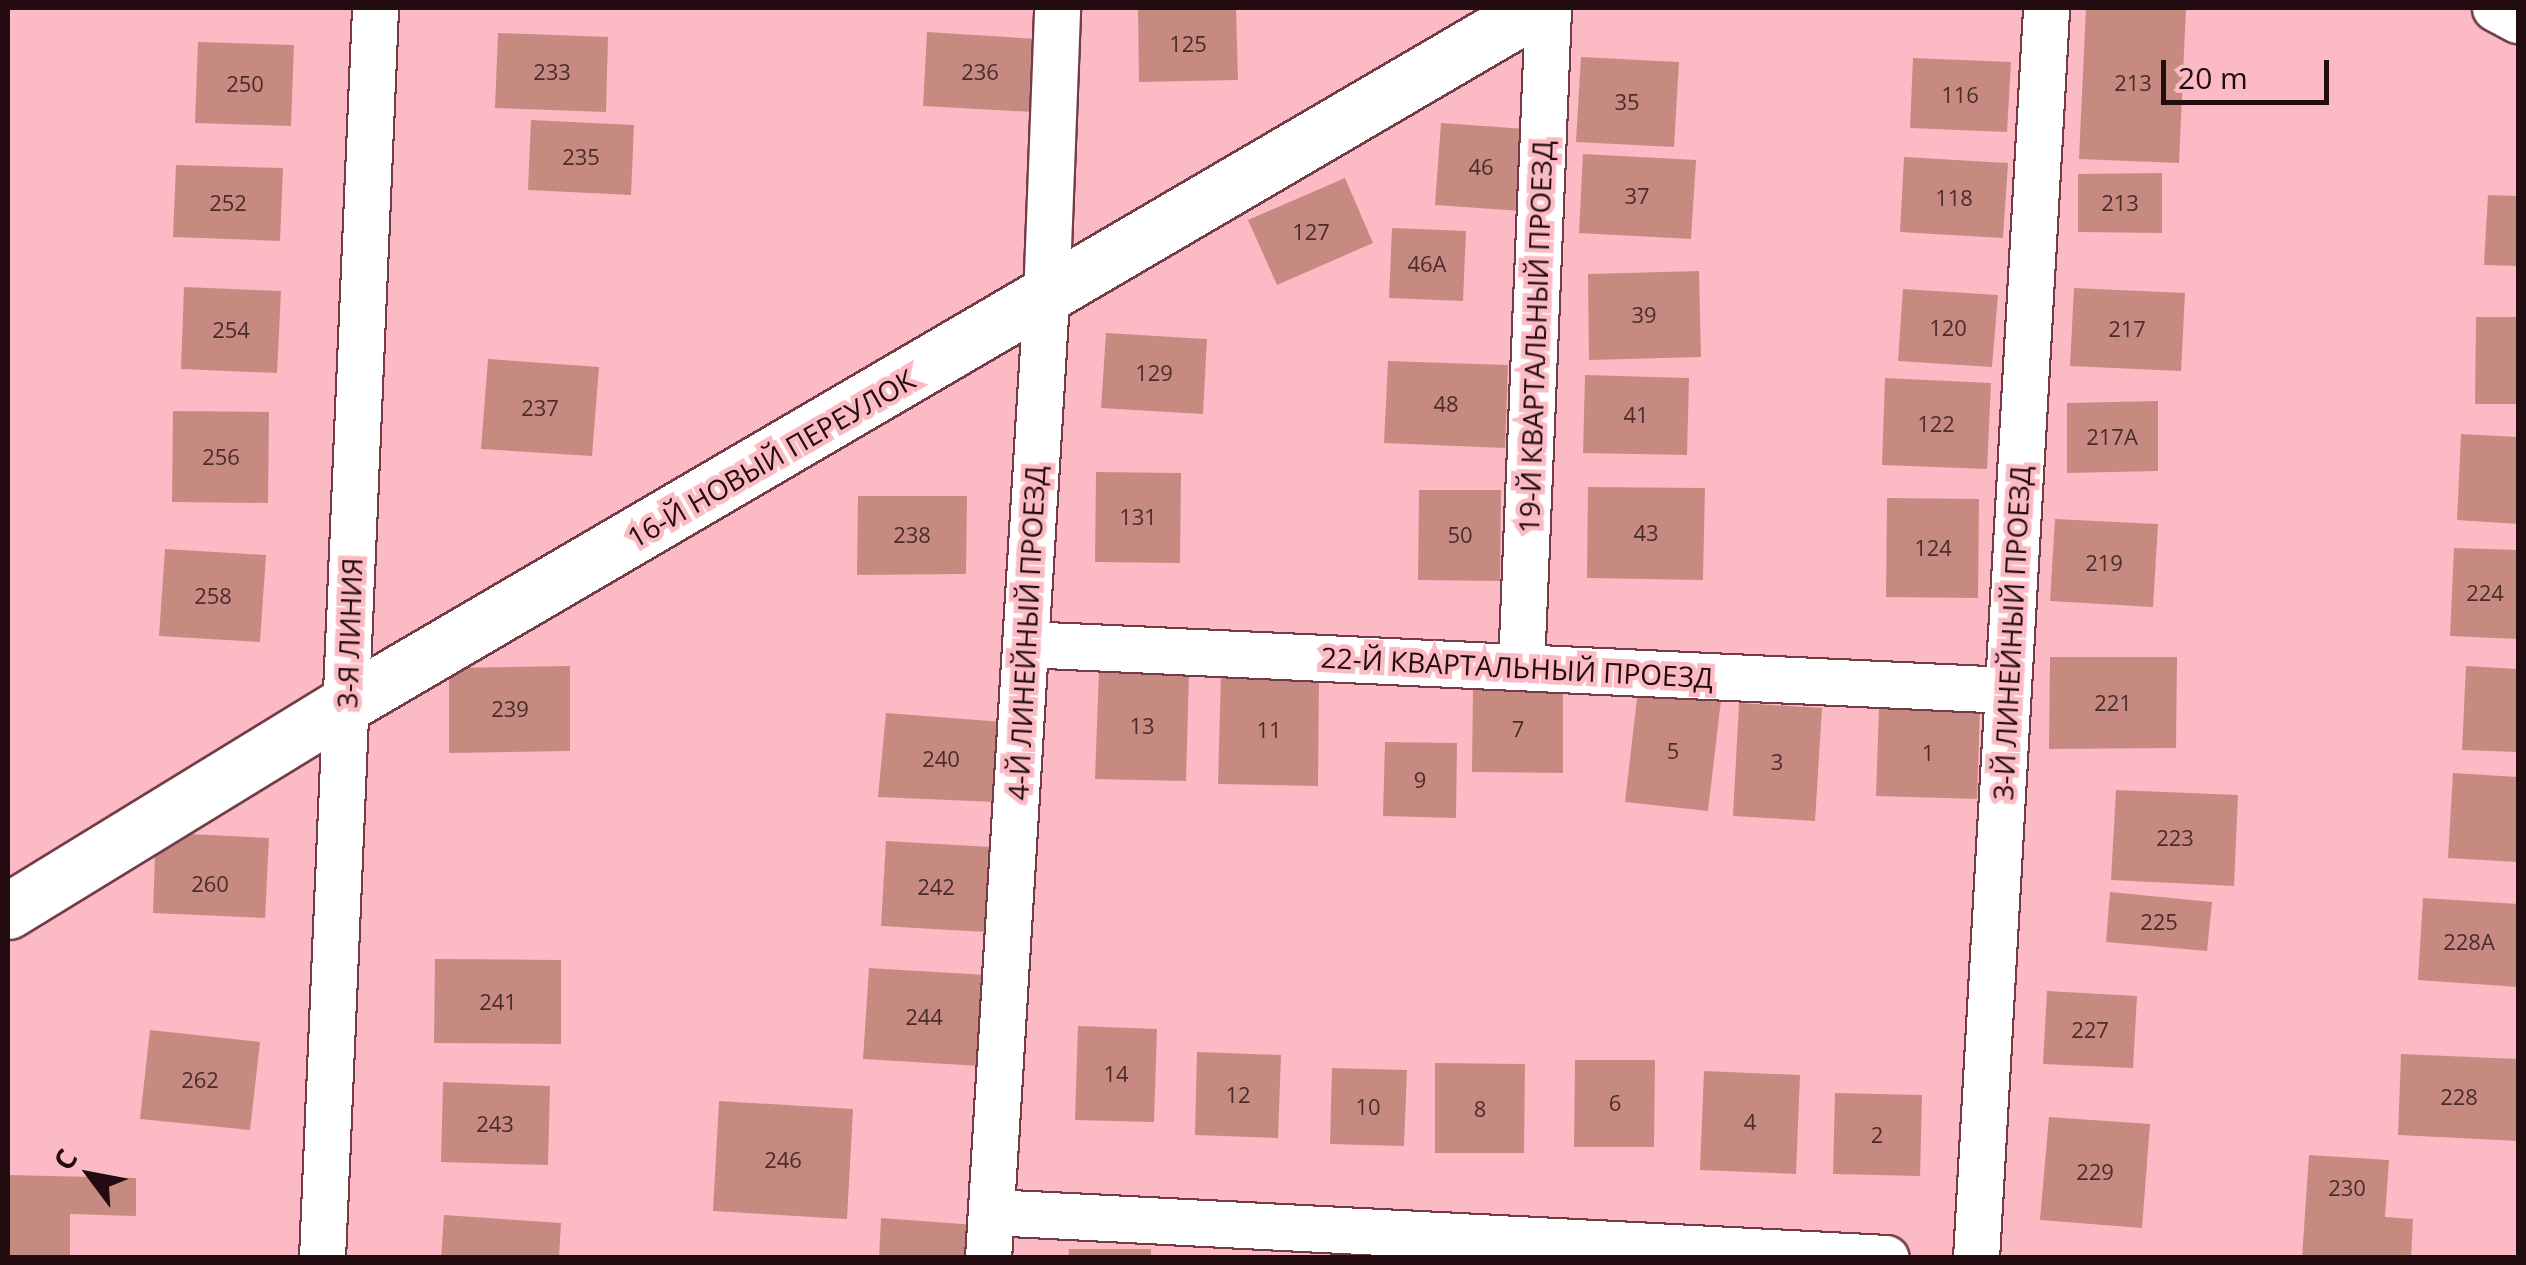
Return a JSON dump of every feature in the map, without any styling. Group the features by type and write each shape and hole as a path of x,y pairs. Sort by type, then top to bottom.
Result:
{"street":[{"name":"3-Я ЛИНИЯ","path":"322,1258 375,8"},
{"name":"4-Й ЛИНЕЙНЫЙ ПРОЕЗД","path":"988,1258 1046,298 1057,8"},
{"name":"16-Й НОВЫЙ ПЕРЕУЛОК","path":"8,910 346,704 1536,8"},
{"name":"19-Й КВАРТАЛЬНЫЙ ПРОЕЗД","path":"1521,667 1548,8"},
{"name":"3-Й ЛИНЕЙНЫЙ ПРОЕЗД","path":"1976,1258 2046,8"},
{"path":"2495,8 2518,20"},
{"name":"22-Й КВАРТАЛЬНЫЙ ПРОЕЗД","path":"1025,644 2008,690"},
{"path":"991,1212 1886,1258"}],"building":[{"path":"1138,8 1236,8 1238,80 1139,82"},
{"path":"2086,8 2186,8 2179,163 2079,159"},
{"path":"927,32 1037,39 1033,112 923,106"},
{"path":"498,33 608,37 606,112 495,108"},
{"path":"198,42 294,45 291,126 195,123"},
{"path":"1581,57 1679,62 1674,147 1576,142"},
{"path":"1913,58 2011,62 2007,132 1910,128"},
{"path":"531,120 634,125 631,195 528,190"},
{"path":"1441,123 1526,129 1521,211 1435,205"},
{"path":"1583,154 1696,160 1691,239 1579,233"},
{"path":"1904,157 2008,163 2003,238 1900,232"},
{"path":"176,165 283,168 280,241 173,237"},
{"path":"2162,173 2162,233 2078,232 2078,174"},
{"path":"1345,178 1373,243 1277,285 1248,220"},
{"path":"2488,195 2518,196 2518,266 2484,265"},
{"path":"1392,228 1466,231 1463,301 1389,298"},
{"path":"1699,271 1701,357 1589,360 1588,274"},
{"path":"184,287 281,291 277,373 181,369"},
{"path":"2074,288 2185,293 2181,371 2070,366"},
{"path":"1903,289 1998,295 1992,367 1898,361"},
{"path":"2476,317 2518,317 2518,404 2475,404"},
{"path":"1106,333 1207,339 1203,414 1101,408"},
{"path":"488,359 599,367 592,456 481,449"},
{"path":"1388,361 1508,365 1505,448 1384,443"},
{"path":"1585,375 1689,378 1687,455 1583,453"},
{"path":"1885,378 1991,383 1987,469 1882,465"},
{"path":"2158,401 2158,471 2067,473 2067,403"},
{"path":"173,411 269,412 268,503 172,502"},
{"path":"2461,434 2518,437 2518,524 2457,520"},
{"path":"1096,472 1181,473 1180,563 1095,562"},
{"path":"1588,487 1705,488 1703,580 1587,578"},
{"path":"1419,490 1501,490 1500,581 1418,580"},
{"path":"858,496 967,496 966,574 857,575"},
{"path":"1887,498 1979,499 1978,598 1886,597"},
{"path":"2055,519 2158,524 2153,607 2050,601"},
{"path":"2454,548 2518,550 2518,639 2450,636"},
{"path":"165,549 266,555 260,642 159,636"},
{"path":"2050,657 2177,657 2176,748 2049,749"},
{"path":"570,666 570,751 449,753 449,668"},
{"path":"2466,666 2518,669 2518,752 2462,750"},
{"path":"1099,670 1189,673 1186,781 1095,779"},
{"path":"1221,674 1319,676 1318,786 1218,784"},
{"path":"1473,685 1563,686 1563,773 1472,772"},
{"path":"1638,690 1721,700 1708,811 1625,802"},
{"path":"1739,703 1822,708 1815,821 1733,816"},
{"path":"1879,707 1980,710 1977,799 1876,796"},
{"path":"886,713 1003,722 996,802 878,797"},
{"path":"1385,742 1457,743 1456,818 1383,816"},
{"path":"2453,773 2518,777 2518,862 2448,858"},
{"path":"2116,790 2238,795 2234,886 2111,880"},
{"path":"190,834 269,838 265,918 153,913 155,854"},
{"path":"886,841 991,847 986,932 881,926"},
{"path":"2110,892 2212,902 2207,951 2106,942"},
{"path":"2423,898 2518,904 2518,987 2418,980"},
{"path":"435,959 561,960 561,1044 434,1043"},
{"path":"869,968 986,975 980,1066 863,1059"},
{"path":"2047,991 2137,996 2133,1068 2043,1064"},
{"path":"1078,1026 1157,1029 1154,1122 1075,1120"},
{"path":"150,1030 260,1042 250,1130 140,1119"},
{"path":"1197,1052 1281,1055 1278,1138 1195,1135"},
{"path":"2401,1054 2518,1059 2518,1141 2398,1135"},
{"path":"1575,1060 1655,1060 1654,1147 1574,1147"},
{"path":"1435,1063 1525,1064 1524,1153 1435,1153"},
{"path":"1332,1068 1407,1070 1404,1146 1330,1144"},
{"path":"1704,1071 1800,1075 1796,1174 1700,1170"},
{"path":"443,1082 550,1086 548,1165 441,1162"},
{"path":"1835,1093 1922,1095 1920,1176 1833,1174"},
{"path":"719,1101 853,1109 847,1219 713,1211"},
{"path":"2049,1117 2150,1124 2142,1228 2040,1220"},
{"path":"2309,1155 2389,1160 2385,1217 2413,1219 2411,1258 2302,1258"},
{"path":"8,1175 136,1178 136,1216 70,1214 70,1258 8,1258"},
{"path":"444,1215 561,1223 559,1258 441,1258"},
{"path":"881,1218 976,1225 974,1258 879,1258"},
{"path":"1069,1249 1151,1249 1151,1258 1068,1258"}]}
